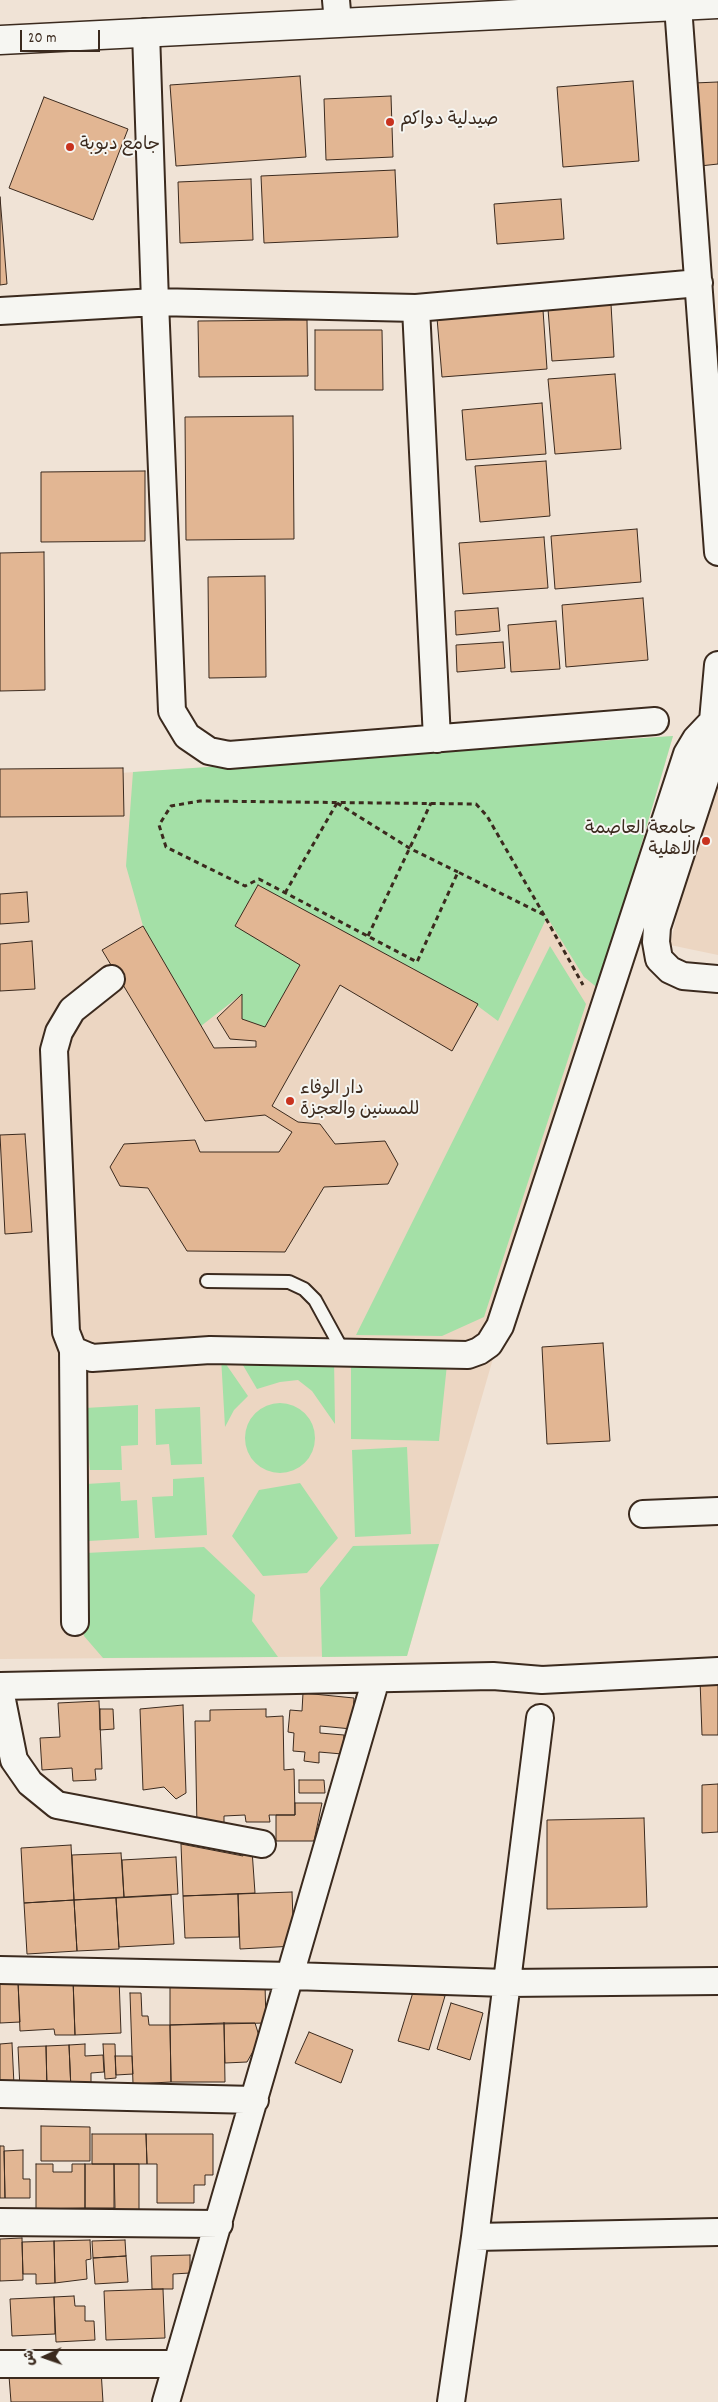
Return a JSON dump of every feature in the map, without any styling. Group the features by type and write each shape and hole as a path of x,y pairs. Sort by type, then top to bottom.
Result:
{"street":[{"path":"0,40 146,32 337,11 718,4"},
{"path":"678,6 718,552"},
{"path":"146,32 172,711 187,736 208,751 229,755 655,721"},
{"path":"0,311 156,302 416,308 699,283"},
{"path":"416,308 438,739"},
{"path":"718,665 713,721 714,765 658,927 656,942 659,959 670,970 683,976 718,979"},
{"path":"73,1350 92,1358 210,1350 468,1355 489,1344 500,1326 687,754 696,739 713,721"},
{"path":"74,1622 73,1350 66,1332 54,1050 60,1032 72,1010 112,979"},
{"path":"643,1514 718,1512"},
{"path":"262,1844 57,1805 30,1783 14,1760 0,1688 493,1676 542,1680 718,1671"},
{"path":"166,2402 292,1976 376,1679"},
{"path":"450,2402 475,2237 540,1718"},
{"path":"0,1970 292,1976 506,1983 718,1981"},
{"path":"0,2094 255,2100"},
{"path":"0,2222 219,2224"},
{"path":"475,2237 718,2232"},
{"path":"0,2364 178,2364"}],"lane":[{"path":"207,1280 289,1282 304,1289 315,1300 344,1353"}],"path":[{"path":"458,872 416,962 259,879 245,886 166,847 159,825 171,806 200,801 476,804 488,816 586,990"},
{"path":"337,803 411,849 544,915"},
{"path":"285,893 337,803"},
{"path":"368,936 411,849 431,803"}],"shaded area":[{"path":"673,736 407,1656 0,1659 0,781"},
{"name":"جامعة العاصمة الاهلية","path":"718,736 718,955 670,945"}],"green space":[{"path":"673,736 599,989 584,977 547,917 498,1021 471,1001 300,965 265,1027 242,1019 242,994 201,1026 143,926 126,866 133,772"},
{"path":"550,946 586,1004 484,1317 442,1336 356,1335"},
{"path":"237,1355 334,1357 335,1424 312,1391 298,1380 280,1382 257,1389"},
{"path":"448,1355 439,1441 351,1439 351,1357"},
{"path":"221,1357 248,1396 234,1410 225,1427"},
{"path":"287,1403 300,1409 309,1418 313,1424 315,1438 313,1452 305,1463 294,1471 273,1473 266,1471 255,1463 247,1452 245,1431 247,1424 255,1413 266,1405"},
{"path":"138,1405 138,1445 121,1446 122,1470 90,1470 85,1408"},
{"path":"200,1407 202,1464 171,1465 169,1444 156,1445 155,1409"},
{"path":"407,1447 411,1534 355,1537 352,1450"},
{"path":"204,1477 207,1535 155,1538 152,1497 173,1496 173,1479"},
{"path":"120,1482 121,1501 137,1500 139,1538 89,1541 86,1484"},
{"path":"300,1483 338,1538 307,1573 263,1576 232,1536 259,1490"},
{"path":"439,1544 407,1656 322,1657 320,1588 353,1546"},
{"path":"204,1547 255,1595 252,1621 278,1657 103,1658 84,1636 86,1553"}],"building":[{"path":"300,76 306,157 176,166 170,85"},
{"path":"633,81 639,161 563,167 557,87"},
{"path":"718,82 718,164 700,166 694,83"},
{"path":"391,96 393,157 326,160 324,99"},
{"path":"44,97 128,129 93,220 9,188"},
{"path":"395,170 398,237 264,243 261,176"},
{"path":"251,179 253,240 180,243 178,182"},
{"path":"0,197 7,284 0,285"},
{"path":"561,199 564,239 497,244 494,204"},
{"path":"611,304 614,357 552,361 548,309"},
{"path":"543,310 547,369 442,377 437,318"},
{"path":"307,320 308,376 199,377 198,321"},
{"path":"315,330 382,330 383,390 315,390"},
{"path":"615,374 621,449 555,454 548,379"},
{"path":"542,403 546,454 466,460 462,410"},
{"path":"293,416 294,539 186,540 185,417"},
{"path":"546,461 550,516 480,522 475,466"},
{"path":"145,471 145,541 41,542 41,472"},
{"path":"637,529 641,582 555,589 551,536"},
{"path":"544,537 548,588 463,594 459,543"},
{"path":"44,552 45,690 0,691 0,553"},
{"path":"265,576 266,677 209,678 208,577"},
{"path":"643,598 648,660 566,667 562,605"},
{"path":"498,608 500,631 456,635 455,611"},
{"path":"556,621 560,669 511,672 508,625"},
{"path":"503,642 505,668 457,672 456,645"},
{"path":"123,768 124,816 0,817 0,769"},
{"path":"258,885 478,1004 452,1051 340,985 272,1106 298,1122 320,1124 335,1144 385,1141 398,1164 388,1184 324,1187 285,1252 187,1251 148,1188 120,1186 110,1167 124,1144 195,1140 200,1152 279,1152 292,1132 265,1115 205,1121 102,950 143,926 214,1048 256,1047 256,1041 230,1039 217,1018 242,994 242,1019 265,1027 300,965 235,926"},
{"path":"27,892 29,922 0,924 0,894"},
{"path":"32,941 35,989 0,991 0,944"},
{"path":"25,1134 32,1232 5,1234 0,1135"},
{"path":"603,1343 610,1441 547,1444 542,1347"},
{"path":"718,1679 718,1735 702,1735 700,1680"},
{"path":"303,1693 354,1698 352,1729 320,1726 320,1733 344,1735 342,1754 319,1752 319,1763 304,1761 305,1752 293,1751 294,1733 288,1732 290,1710 302,1711"},
{"path":"99,1701 102,1769 95,1769 96,1780 73,1781 72,1768 42,1770 40,1738 60,1737 58,1703"},
{"path":"183,1705 186,1793 176,1799 164,1787 143,1790 140,1709"},
{"path":"100,1709 113,1709 114,1729 100,1730"},
{"path":"266,1709 266,1717 283,1716 284,1770 294,1769 295,1815 269,1815 270,1822 246,1822 245,1815 224,1816 224,1827 197,1827 195,1721 210,1721 210,1710"},
{"path":"299,1780 324,1780 325,1793 299,1793"},
{"path":"718,1784 718,1832 702,1833 702,1785"},
{"path":"295,1803 322,1803 314,1841 276,1841 276,1815 295,1815"},
{"path":"644,1818 647,1907 547,1909 547,1820"},
{"path":"181,1844 243,1856 244,1849 252,1850 255,1893 183,1896"},
{"path":"71,1845 74,1900 24,1903 21,1848"},
{"path":"121,1853 124,1897 74,1900 72,1855"},
{"path":"176,1857 178,1894 124,1897 122,1860"},
{"path":"292,1892 294,1946 240,1949 238,1894"},
{"path":"238,1894 239,1937 185,1938 183,1896"},
{"path":"171,1895 174,1944 119,1947 116,1898"},
{"path":"116,1898 119,1949 77,1951 74,1900"},
{"path":"74,1900 77,1951 27,1954 24,1903"},
{"path":"119,1978 121,2033 75,2035 73,1979"},
{"path":"73,1979 75,2035 55,2035 54,2029 20,2031 18,1981"},
{"path":"18,1982 20,2022 0,2023 0,1983"},
{"path":"265,1984 266,2023 170,2025 170,1985"},
{"path":"414,1989 445,1996 429,2050 398,2041"},
{"path":"130,1993 141,1993 142,2016 148,2016 149,2025 170,2025 171,2082 133,2084"},
{"path":"451,2003 483,2013 470,2060 437,2049"},
{"path":"224,2023 255,2023 260,2039 247,2062 225,2063"},
{"path":"224,2023 225,2082 171,2082 170,2025"},
{"path":"309,2032 353,2050 341,2083 295,2063"},
{"path":"12,2043 14,2085 0,2086 0,2044"},
{"path":"85,2044 85,2056 103,2055 104,2072 91,2073 91,2086 71,2090 69,2045"},
{"path":"103,2044 115,2044 116,2078 105,2079"},
{"path":"69,2045 71,2090 47,2091 46,2046"},
{"path":"46,2046 47,2088 20,2089 18,2047"},
{"path":"115,2056 132,2056 133,2074 116,2075"},
{"path":"41,2126 90,2127 90,2161 41,2161"},
{"path":"92,2134 146,2134 147,2164 92,2164"},
{"path":"146,2134 213,2134 213,2175 205,2175 205,2185 194,2185 194,2203 157,2203 157,2164 147,2164"},
{"path":"0,2146 4,2146 5,2198 0,2198"},
{"path":"23,2150 23,2179 30,2179 30,2198 5,2198 4,2151"},
{"path":"36,2164 53,2164 53,2172 72,2172 72,2164 85,2164 85,2208 36,2209"},
{"path":"85,2164 114,2164 115,2208 85,2208"},
{"path":"114,2164 139,2164 139,2213 114,2213"},
{"path":"22,2238 23,2280 0,2281 0,2239"},
{"path":"90,2240 91,2259 86,2260 87,2279 55,2283 54,2241"},
{"path":"125,2240 126,2256 93,2258 92,2241"},
{"path":"54,2241 55,2283 36,2284 36,2274 23,2274 22,2242"},
{"path":"190,2255 190,2273 173,2274 173,2289 152,2289 151,2256"},
{"path":"126,2256 128,2282 95,2284 93,2258"},
{"path":"163,2289 165,2338 106,2340 104,2291"},
{"path":"74,2296 75,2306 85,2306 85,2321 94,2321 95,2340 56,2342 54,2297"},
{"path":"54,2297 55,2334 12,2336 10,2299"},
{"path":"101,2370 103,2402 11,2402 9,2376"}],"place":[{"name":"صيدلية دواكم","path":"390,122"},
{"name":"جامع دبوبة","path":"70,147"},
{"name":"جامعة العاصمة الاهلية","path":"706,841"},
{"name":"دار الوفاء للمسنين والعجزة","path":"290,1101"}]}
